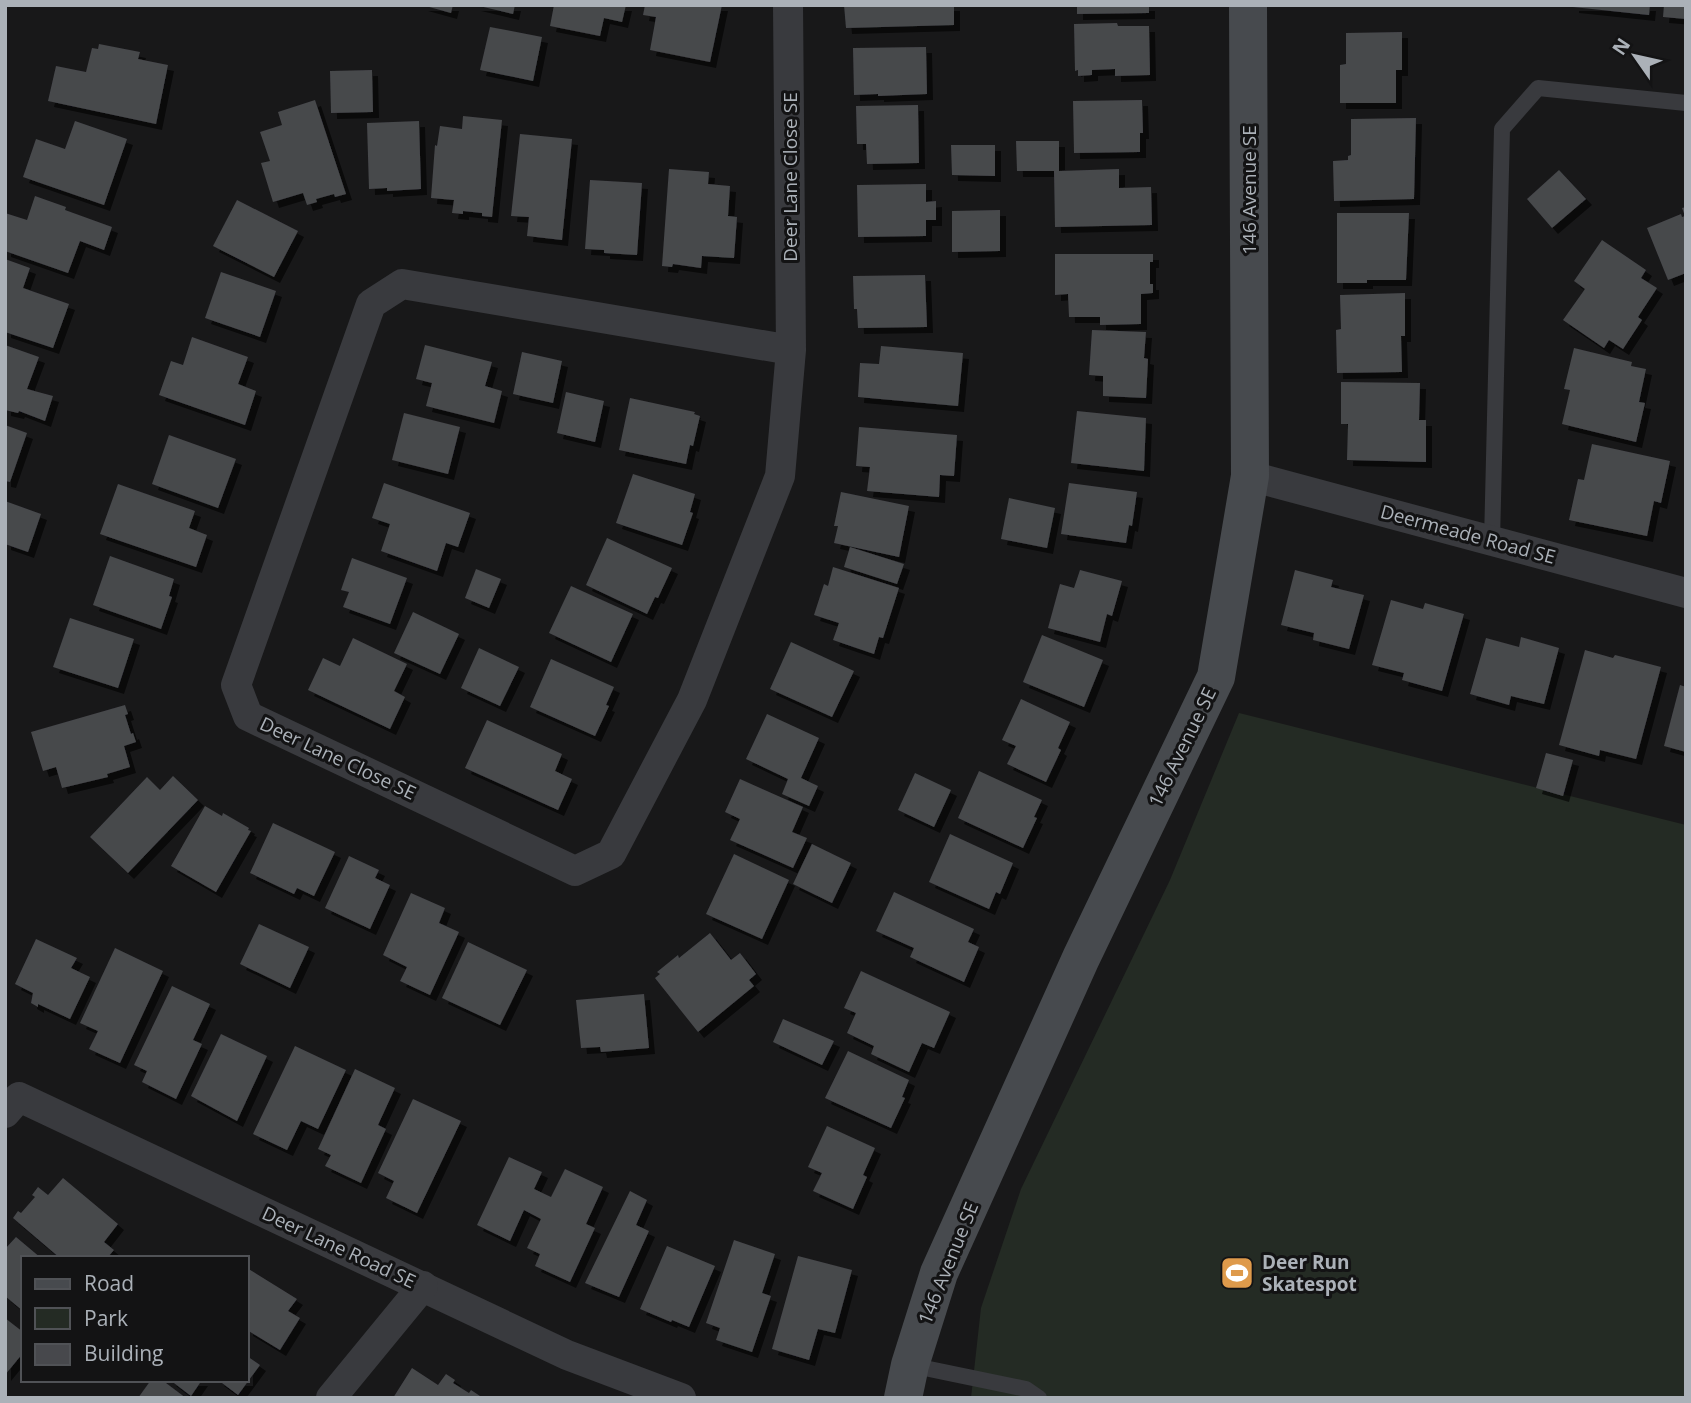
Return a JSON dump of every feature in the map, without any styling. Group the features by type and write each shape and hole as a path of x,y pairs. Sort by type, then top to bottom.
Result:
{"street":[{"name":"Deer Lane Close SE","path":"788,5 791,350 780,476 692,700 611,854 575,871 248,716 236,684 371,304 402,284 791,350"},
{"name":"146 Avenue SE","path":"906,1382 945,1261 1081,958 1216,677 1250,476 1248,5"},
{"name":"Deermeade Road SE","path":"1250,476 1686,593"},
{"name":"Deer Lane Road SE","path":"5,1113 19,1097 567,1355 681,1398"},
{"path":"331,1398 423,1286"}],"lane":[{"path":"1492,541 1502,129 1538,88 1686,103"},
{"path":"906,1382 1026,1390 1039,1398"}],"green space":[{"path":"1239,713 1686,825 1686,1398 971,1398 981,1308 1021,1189 1170,880"}],"building":[{"path":"422,5 453,5 451,13"},
{"path":"475,5 515,5 513,14"},
{"path":"554,5 626,5 622,22 604,18 600,36 550,26"},
{"path":"645,5 722,5 710,62 650,50 656,17 643,15"},
{"path":"844,5 954,5 954,25 846,28"},
{"path":"1077,5 1149,5 1149,13 1077,14"},
{"path":"1573,5 1650,5 1649,15"},
{"path":"1664,5 1686,5 1686,19 1663,17"},
{"path":"1117,23 1118,26 1149,26 1150,75 1115,76 1115,69 1092,70 1092,75 1078,76 1078,70 1075,71 1074,24"},
{"path":"490,27 542,37 533,81 480,70"},
{"path":"1402,32 1402,70 1396,70 1396,103 1340,103 1340,65 1346,64 1346,33"},
{"path":"99,44 140,52 138,59 168,65 156,124 48,101 56,66 86,72 92,48 98,49"},
{"path":"926,47 927,94 854,95 853,48"},
{"path":"372,70 373,112 331,113 330,71"},
{"path":"315,100 346,194 316,199 317,202 307,205 303,193 273,202 261,163 270,161 260,132 282,125 278,112"},
{"path":"1142,100 1143,133 1140,133 1140,152 1074,153 1073,101"},
{"path":"918,105 919,163 867,164 866,144 857,144 856,106"},
{"path":"463,116 502,120 492,217 463,211 463,214 452,213 454,200 431,198 435,145 437,146 440,126 462,129"},
{"path":"1416,118 1414,199 1334,201 1333,161 1348,160 1351,155 1351,119"},
{"path":"75,121 127,139 104,205 23,177 36,139 65,149"},
{"path":"419,121 421,189 369,189 367,123"},
{"path":"520,134 572,139 562,240 527,236 529,217 511,216"},
{"path":"1016,141 1059,141 1059,171 1119,169 1119,188 1151,187 1152,225 1055,227 1054,171 1017,171"},
{"path":"951,145 995,145 995,176 952,175"},
{"path":"669,169 709,172 708,184 730,186 728,216 737,217 734,258 702,256 701,268 673,264 672,267 662,266"},
{"path":"1559,170 1586,199 1552,228 1527,199"},
{"path":"590,180 642,183 637,255 585,249"},
{"path":"926,184 926,202 936,201 936,220 926,220 926,236 858,237 857,185"},
{"path":"35,196 112,227 104,250 80,241 68,273 5,251 5,213 27,220"},
{"path":"237,200 298,231 274,277 213,246"},
{"path":"1686,207 1686,273 1668,280 1647,228 1681,214 1682,217 1685,216 1682,208"},
{"path":"1000,210 1000,251 952,252 952,211"},
{"path":"1337,213 1409,213 1406,280 1337,283"},
{"path":"1602,240 1646,270 1641,278 1657,288 1638,317 1642,320 1623,349 1609,340 1604,348 1563,320 1585,289 1574,281"},
{"path":"1055,254 1153,254 1153,262 1150,262 1150,284 1153,284 1153,293 1141,294 1141,324 1100,325 1100,317 1069,317 1068,294 1055,295"},
{"path":"5,259 30,268 23,288 69,304 53,348 5,332"},
{"path":"221,272 276,291 260,337 205,318"},
{"path":"925,275 927,327 858,328 857,309 854,309 853,276"},
{"path":"1405,293 1405,336 1401,336 1402,372 1337,373 1336,330 1341,329 1340,295"},
{"path":"1092,330 1146,332 1146,398 1103,396 1103,376 1089,375"},
{"path":"192,337 248,357 238,384 256,391 245,425 159,395 171,361 183,365"},
{"path":"5,345 39,357 27,389 53,396 45,421 19,411 5,410"},
{"path":"425,345 492,362 485,386 502,391 494,423 426,406 432,383 416,379"},
{"path":"881,346 963,353 958,406 858,397 860,363 879,364"},
{"path":"1574,348 1632,362 1631,366 1646,369 1639,402 1645,403 1636,442 1562,424 1570,390 1564,389"},
{"path":"522,352 562,361 553,403 513,394"},
{"path":"1341,382 1420,383 1419,420 1426,420 1426,462 1347,460 1348,424 1341,424"},
{"path":"566,392 604,401 595,442 557,433"},
{"path":"630,398 695,412 694,414 700,416 686,464 619,450"},
{"path":"1077,411 1146,418 1144,471 1071,463"},
{"path":"404,413 460,427 448,474 392,460"},
{"path":"5,425 27,433 10,482 5,481"},
{"path":"859,427 957,435 954,476 940,475 939,497 867,491 870,467 856,466"},
{"path":"169,435 236,459 218,508 152,484"},
{"path":"1592,444 1670,461 1661,503 1654,501 1647,536 1569,520 1578,479 1584,480"},
{"path":"633,474 695,494 690,512 693,513 682,545 616,523"},
{"path":"384,483 470,513 458,547 446,543 437,571 381,551 390,524 372,518"},
{"path":"1069,483 1137,492 1132,526 1129,525 1126,543 1061,534"},
{"path":"118,484 195,511 189,528 207,535 196,567 100,534"},
{"path":"841,492 909,506 899,557 834,543 838,526 834,526"},
{"path":"1009,498 1055,508 1047,548 1001,539"},
{"path":"5,501 41,514 28,552 5,544"},
{"path":"607,538 672,568 647,614 586,585"},
{"path":"850,547 904,564 897,584 844,567"},
{"path":"110,556 174,579 169,596 172,597 161,629 93,605"},
{"path":"352,558 407,578 390,624 343,607 349,592 341,590"},
{"path":"833,567 899,588 883,638 879,637 874,654 833,640 839,623 814,615 824,584 828,586"},
{"path":"476,569 501,579 489,608 465,598"},
{"path":"1080,570 1122,581 1112,616 1107,614 1100,642 1048,628 1060,584 1074,588"},
{"path":"1295,570 1333,580 1331,587 1364,595 1349,649 1313,640 1314,633 1281,625"},
{"path":"571,586 633,614 611,662 549,633"},
{"path":"1391,600 1423,609 1425,603 1464,614 1442,691 1402,680 1404,673 1372,665"},
{"path":"413,612 459,634 440,674 394,653"},
{"path":"70,618 134,639 118,688 53,667"},
{"path":"1042,635 1103,660 1084,707 1023,682"},
{"path":"1521,637 1559,648 1544,704 1511,696 1509,705 1470,694 1486,638 1519,647"},
{"path":"353,638 407,664 394,691 405,697 390,729 308,690 323,658 340,666"},
{"path":"791,642 854,671 832,717 770,689"},
{"path":"479,648 519,667 500,706 461,688"},
{"path":"1585,650 1661,667 1636,759 1600,750 1599,756 1559,745"},
{"path":"551,659 614,687 606,705 609,706 595,736 530,707"},
{"path":"1680,685 1686,687 1686,752 1664,746"},
{"path":"1021,699 1070,722 1046,782 1007,764 1016,746 1002,740"},
{"path":"125,705 128,714 125,715 136,742 124,746 130,767 107,774 108,777 62,788 56,767 43,771 31,732"},
{"path":"767,714 819,738 801,778 818,786 809,806 782,794 788,779 746,759"},
{"path":"487,720 562,754 555,771 572,779 558,810 465,768"},
{"path":"1546,753 1573,760 1563,796 1536,788"},
{"path":"979,771 1042,800 1023,848 958,818"},
{"path":"915,773 951,790 934,827 898,810"},
{"path":"173,776 198,800 128,873 90,837 147,777 160,790"},
{"path":"740,779 803,807 792,832 807,838 793,868 730,840 740,819 725,812"},
{"path":"205,806 222,816 223,813 251,831 216,892 171,866"},
{"path":"273,823 335,852 314,896 297,888 294,894 250,873"},
{"path":"950,834 1013,863 1000,894 996,892 989,909 929,882"},
{"path":"812,844 851,863 832,903 793,884"},
{"path":"734,854 789,880 762,939 706,914"},
{"path":"349,856 379,870 375,878 390,885 370,929 325,908"},
{"path":"894,892 974,929 968,942 979,947 964,982 910,957 914,948 876,931"},
{"path":"411,893 445,908 439,923 459,932 430,995 400,981 407,967 383,955"},
{"path":"259,924 309,947 290,988 240,964"},
{"path":"710,933 731,960 740,953 756,974 749,980 754,986 698,1032 655,978 660,974 657,972"},
{"path":"36,939 77,958 71,968 90,977 70,1019 31,1003 33,993 15,984"},
{"path":"468,942 527,970 500,1025 442,998"},
{"path":"115,948 163,971 120,1063 89,1049 98,1031 80,1023"},
{"path":"861,971 950,1012 934,1048 922,1043 909,1072 871,1054 874,1046 847,1033 856,1013 844,1008"},
{"path":"172,986 210,1004 193,1040 202,1044 176,1099 142,1082 147,1071 134,1065"},
{"path":"644,994 649,1048 601,1052 600,1047 581,1048 576,1000"},
{"path":"783,1019 834,1041 822,1065 773,1042"},
{"path":"221,1034 267,1056 237,1121 191,1096"},
{"path":"295,1046 346,1070 318,1129 301,1121 287,1150 253,1134"},
{"path":"848,1051 909,1080 902,1097 905,1098 891,1128 825,1098"},
{"path":"355,1069 395,1088 378,1125 386,1129 361,1183 325,1166 331,1155 318,1149"},
{"path":"413,1099 461,1121 417,1213 386,1198 394,1181 378,1173"},
{"path":"827,1126 875,1148 863,1175 867,1177 853,1209 813,1191 822,1173 808,1167"},
{"path":"509,1157 542,1172 534,1189 551,1197 565,1169 603,1187 586,1224 595,1228 570,1282 535,1266 540,1254 527,1248 541,1219 524,1210 510,1241 477,1225"},
{"path":"63,1178 118,1224 104,1242 114,1250 109,1256 58,1256 13,1218 35,1197 32,1195 38,1187 48,1195"},
{"path":"630,1191 647,1200 636,1225 649,1231 619,1297 585,1283"},
{"path":"16,1237 39,1256 21,1256 21,1309 5,1296 5,1249"},
{"path":"734,1240 775,1254 762,1293 771,1296 752,1352 716,1340 720,1328 706,1323"},
{"path":"667,1246 715,1266 689,1327 640,1309"},
{"path":"798,1256 852,1270 835,1333 818,1329 809,1360 772,1349"},
{"path":"248,1269 297,1299 288,1311 300,1318 280,1350 248,1331"},
{"path":"5,1318 21,1330 21,1355 5,1375"},
{"path":"248,1357 260,1365 248,1381"},
{"path":"412,1368 438,1385 446,1374 455,1380 453,1383 480,1396 393,1398"},
{"path":"150,1382 165,1382 186,1398 138,1398"},
{"path":"173,1382 201,1382 191,1396"},
{"path":"221,1382 248,1382 238,1395"}],"place":[{"name":"Deer Run Skatespot","path":"1237,1273"}]}
